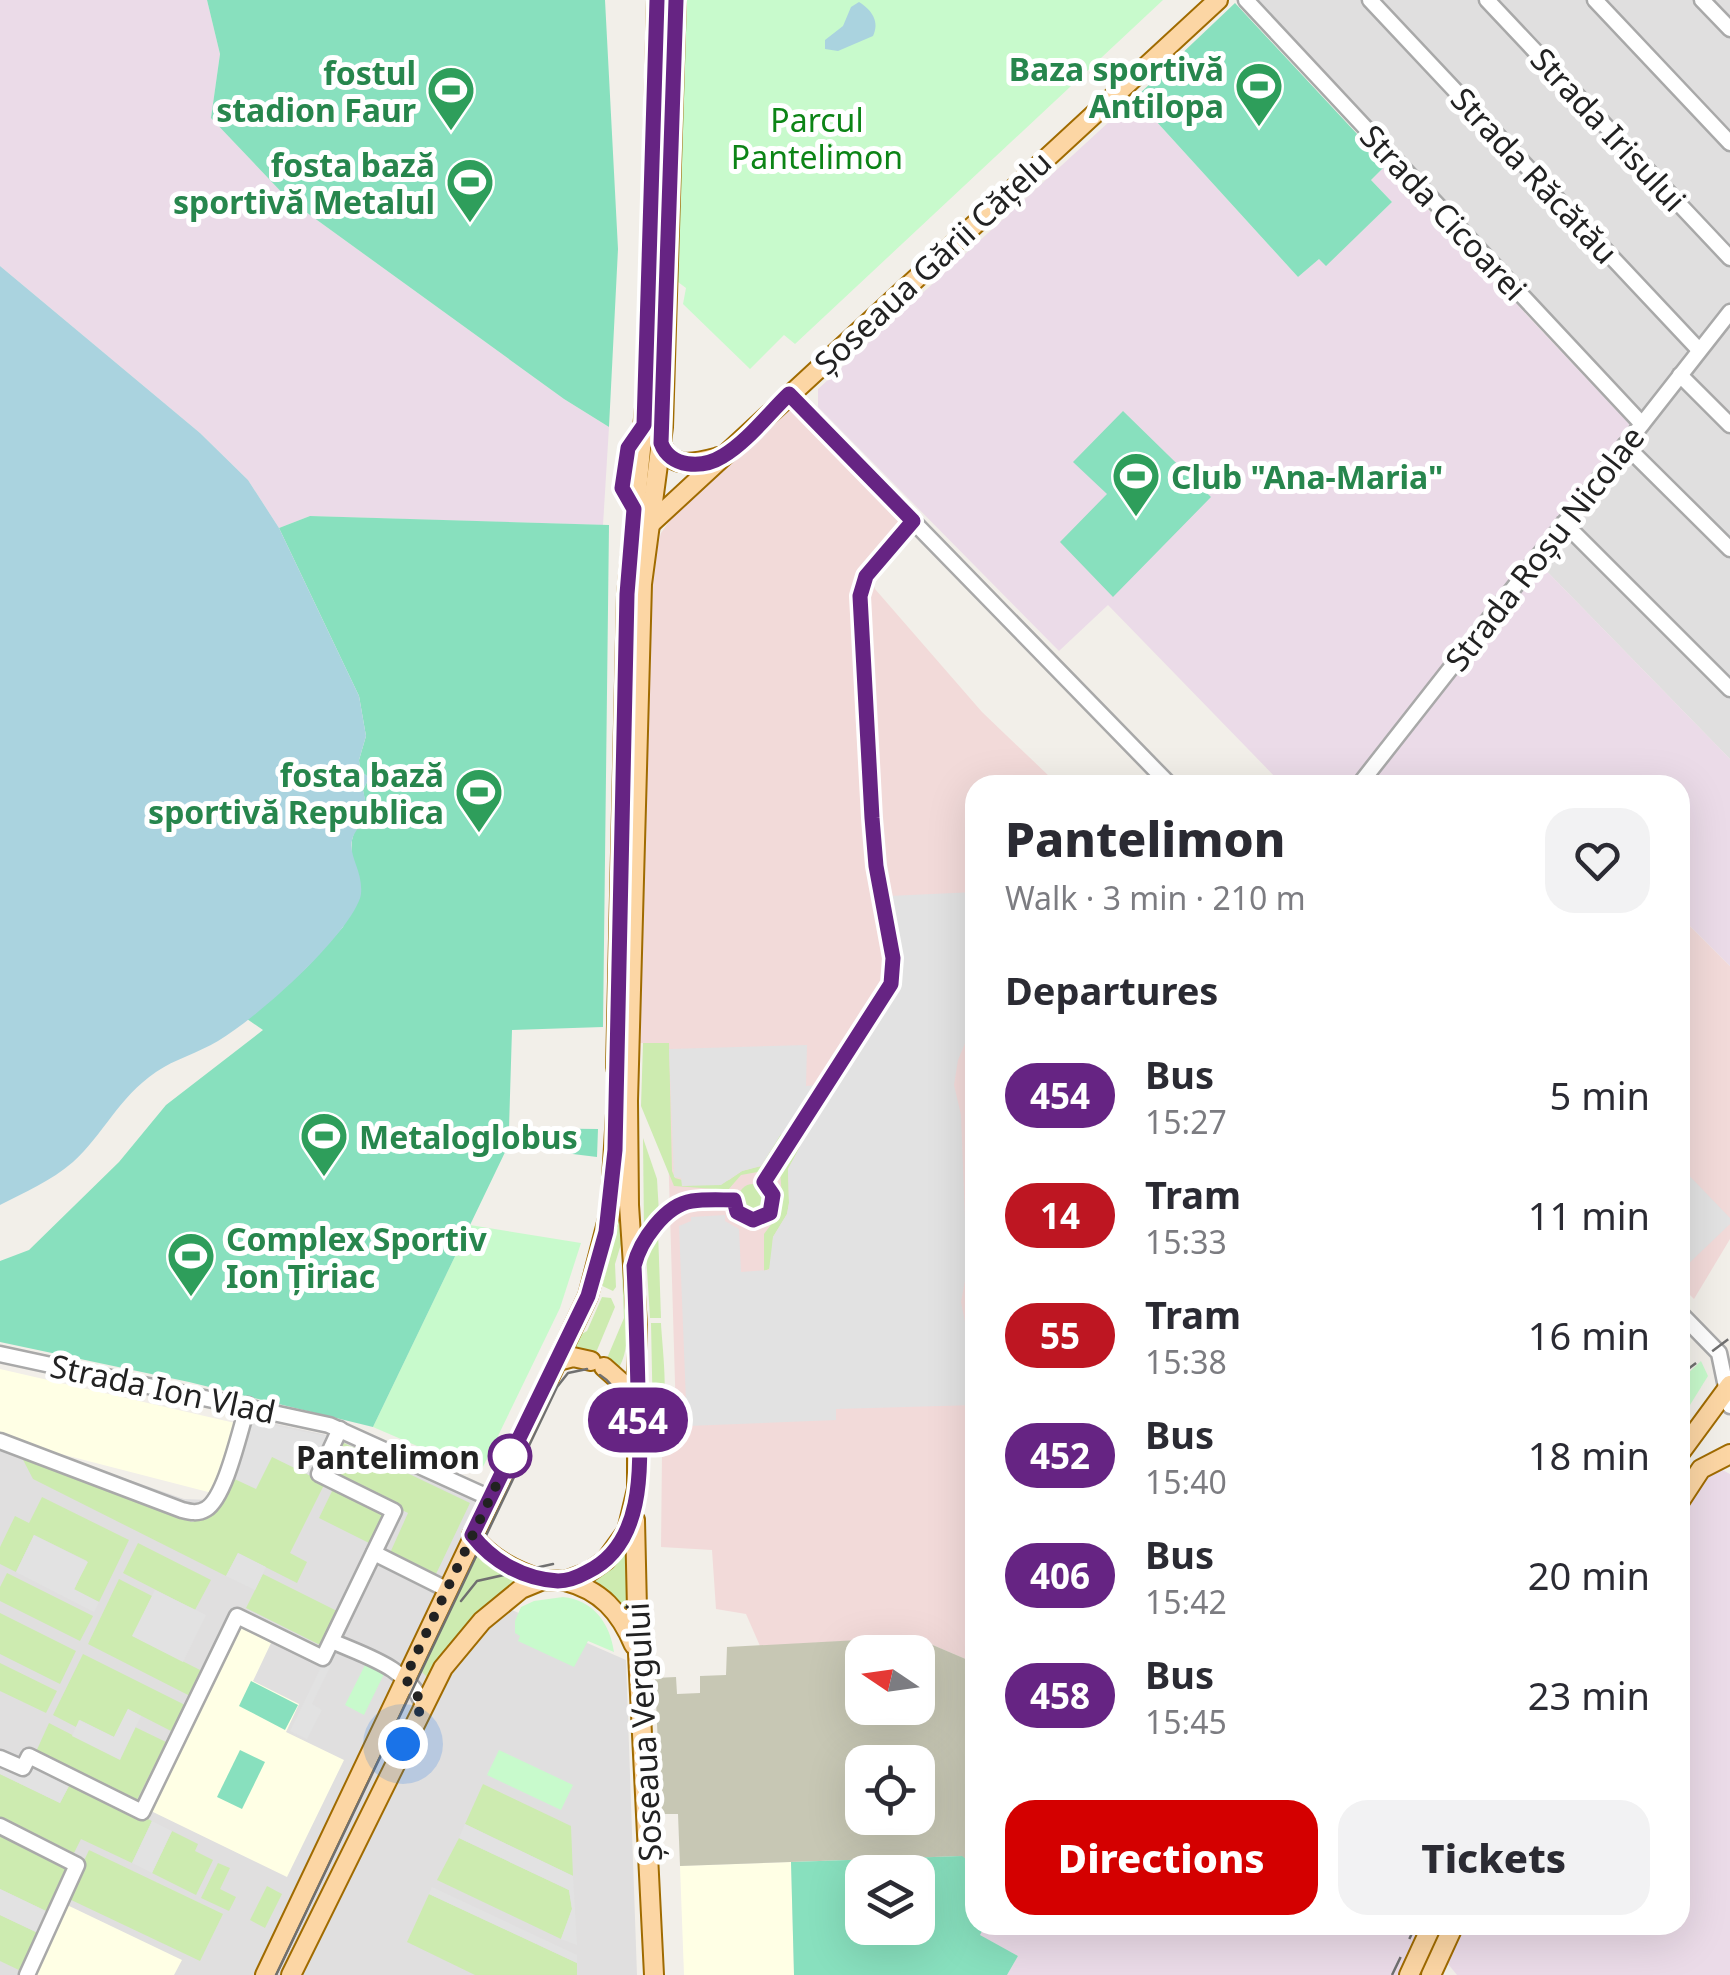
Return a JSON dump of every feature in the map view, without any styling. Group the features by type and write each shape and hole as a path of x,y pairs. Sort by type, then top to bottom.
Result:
{"main road":[{"path":"265,1975 588,1296 606,1232 613,1182 630,548 646,386 657,0"},
{"path":"566,1581 598,1567 621,1542 638,1489 628,1116 641,614 648,526 661,443 676,0"},
{"name":"Șoseaua Gării Cățelu","path":"630,548 648,526 789,394 1218,0"},
{"path":"661,443 668,457 676,462 722,457"},
{"path":"634,509 648,526"},
{"path":"558,1361 572,1357 597,1364 622,1383 638,1418"},
{"path":"1690,1441 1729,1393"},
{"path":"1690,1486 1702,1469 1730,1454"},
{"name":"Șoseaua Vergului","path":"638,1489 638,1654 654,1975"},
{"path":"472,1535 506,1565 543,1580 566,1581 606,1600 623,1622 638,1654"},
{"path":"291,1975 443,1668 482,1621 511,1596 543,1580"},
{"path":"1409,1975 1427,1935"},
{"path":"1431,1975 1449,1935"}],"street":[{"name":"Strada Cicoarei","path":"1246,0 1642,424"},
{"name":"Strada Răcătău","path":"1370,0 1700,350"},
{"name":"Strada Irisului","path":"1487,0 1730,258"},
{"path":"1594,0 1730,143"},
{"path":"1702,0 1730,29"},
{"name":"Strada Roșu Nicolae","path":"1367,775 1729,316"},
{"path":"1680,376 1730,425"},
{"path":"789,394 1160,775"},
{"path":"1625,445 1730,549"},
{"path":"1564,523 1730,688"},
{"path":"1690,1322 1724,1354 1729,1393"},
{"name":"Strada Ion Vlad","path":"0,1354 248,1405 340,1429 490,1498"},
{"path":"0,1441 182,1510 200,1512 210,1506 219,1491 248,1405"},
{"path":"0,1758 23,1768 29,1756 142,1812 238,1616 323,1658 394,1511 319,1474 340,1429"},
{"path":"374,1554 446,1590"},
{"path":"332,1640 396,1670 423,1704"},
{"path":"0,1826 77,1865 27,1975"}],"shaded area":[{"path":"0,0 207,0 220,54 211,118 288,199 564,399 609,427 603,525 310,516 279,528 248,480 200,433 0,266"},
{"path":"1237,0 1730,0 1730,759 1530,554 1631,427"},
{"path":"1135,98 1298,277 1320,258 1326,265 1392,202 1371,180 1386,165 1632,427 1530,554 1730,759 1730,966 1690,926 1690,775 1273,775 1108,605 1059,651 818,407 818,389"},
{"path":"790,405 917,533 872,580 875,589 982,712 1048,775 965,775 965,1659 935,1646 935,1635 845,1635 845,1641 760,1646 746,1614 716,1609 712,1550 661,1547 662,1454 676,1416 665,1044 640,1043 653,564 661,533"},
{"path":"965,892 965,1043 954,1085 961,1115 965,1218 961,1302 965,1322 965,1405 836,1409 836,1420 687,1426 679,1226 691,1221 691,1217 725,1215 725,1221 739,1229 741,1272 769,1270 773,1237 787,1214 788,1169 800,1147 781,1134 761,1166 742,1171 721,1185 682,1186 681,1178 674,1177 669,1049 807,1045 806,1086 830,1084 896,982 899,955 889,896"},
{"path":"1690,926 1730,966 1730,1239 1694,1299 1690,1295"},
{"path":"1690,1176 1730,1218 1730,1224 1690,1262"},
{"path":"0,1369 235,1423 223,1471 212,1493 57,1453 0,1432"},
{"path":"245,1417 345,1439 482,1502 446,1581 626,1660 637,1975 0,1975 0,1435 184,1499 211,1500"},
{"path":"247,1420 330,1437 311,1476 272,1457 256,1489 228,1476"},
{"path":"1713,1465 1730,1474 1730,1975 1457,1975 1444,1959 1455,1935 1690,1935 1690,1504"},
{"path":"34,1535 88,1562 74,1589 99,1602 94,1612 16,1572"},
{"path":"238,1553 266,1567 255,1590 226,1576"},
{"path":"155,1590 206,1615 183,1662 132,1636"},
{"path":"240,1627 271,1643 253,1681 299,1704 286,1732 344,1760 287,1877 151,1811"},
{"path":"845,1641 845,1725 935,1725 935,1646 965,1659 965,1859 845,1855 845,1860 680,1866 678,1814 661,1814 655,1678 676,1677 677,1694 700,1693 700,1676 726,1675 727,1647"},
{"path":"324,1661 331,1665 312,1704 322,1710 307,1739 290,1731"},
{"path":"128,1709 141,1716 120,1760 72,1736 79,1720 114,1737"},
{"path":"0,1760 30,1762 71,1782 60,1803 0,1774"},
{"path":"152,1821 172,1831 152,1873 132,1863"},
{"path":"465,1824 573,1876 577,1945 561,1939 572,1909 569,1890 459,1838"},
{"path":"791,1862 794,1975 684,1975 680,1866"},
{"path":"432,1887 577,1955 577,1963 429,1894"},
{"path":"0,1889 48,1912 38,1933 0,1915"},
{"path":"65,1904 182,1960 174,1975 32,1975"},
{"path":"979,1935 1425,1935 1407,1975 1007,1975 1018,1956"}],"green space":[{"name":"fosta bază sportivă Metalul","path":"207,0 605,0 618,249 609,427 564,399 288,199 211,118 220,54"},
{"name":"Parcul Pantelimon","path":"682,0 1163,0 795,344 784,335 750,369 683,304 686,288 674,279"},
{"name":"Baza sportivă Antilopa","path":"1235,3 1386,165 1371,180 1392,202 1326,266 1319,259 1298,277 1135,98"},
{"name":"Club \"Ana-Maria\"","path":"1123,411 1211,497 1113,597 1060,542 1107,494 1073,462"},
{"path":"310,516 609,525 603,1027 512,1030 509,1128 598,1129 597,1157 508,1146 373,1427 0,1342 0,1261 29,1250 119,1162 166,1105 263,1030 247,1019 306,968 343,927 359,878 351,859 352,840 355,829 368,817 363,790 369,778 360,770 359,760 366,736 359,696 279,528"},
{"path":"643,1043 669,1043 675,1178 682,1180 683,1186 729,1180 742,1171 761,1166 781,1133 785,1136 763,1171 741,1175 728,1190 674,1186 641,1106"},
{"path":"643,1138 657,1179 659,1213 644,1232"},
{"path":"795,1142 800,1147 788,1169 787,1214 773,1237 771,1268 764,1271 764,1234 776,1218 782,1198 780,1169"},
{"path":"753,1184 767,1193 768,1199 759,1213 753,1214 739,1205 738,1199 747,1185"},
{"path":"619,1193 621,1244 613,1291 598,1284"},
{"path":"470,1225 581,1243 560,1308 480,1473 373,1427"},
{"path":"658,1230 661,1318 650,1318 646,1254"},
{"path":"624,1262 627,1334 617,1370 605,1363 624,1318"},
{"path":"602,1297 611,1298 615,1307 595,1355 572,1350 578,1336 587,1331"},
{"path":"651,1323 661,1323 664,1374 662,1413 659,1421 653,1423"},
{"path":"1701,1361 1708,1376 1690,1405 1690,1371"},
{"path":"340,1441 470,1503 436,1574 390,1553 408,1513 325,1473"},
{"path":"20,1454 192,1522 204,1517 228,1476 272,1456 325,1483 290,1553 307,1562 297,1583 238,1553 226,1576 33,1479"},
{"path":"334,1487 388,1514 373,1545 319,1518"},
{"path":"42,1497 129,1540 99,1602 74,1590 87,1561 34,1535 16,1572 0,1564 0,1547 15,1516 29,1523"},
{"path":"138,1543 211,1580 195,1610 123,1573"},
{"path":"470,1546 490,1565 523,1582 429,1679 418,1668"},
{"path":"627,1548 629,1616 611,1596 588,1581 606,1571"},
{"path":"7,1573 93,1616 80,1641 0,1601 0,1587"},
{"path":"263,1574 337,1611 320,1645 246,1608"},
{"path":"119,1579 152,1596 133,1636 202,1671 190,1696 88,1644"},
{"path":"563,1597 583,1603 598,1615 609,1632 614,1652 588,1641 574,1667 518,1641 515,1621 521,1607"},
{"path":"0,1613 76,1651 60,1684 0,1654"},
{"path":"83,1654 185,1705 171,1731 128,1709 114,1737 80,1720 76,1727 53,1715"},
{"path":"0,1663 57,1691 46,1713 0,1691"},
{"path":"366,1663 385,1672 364,1715 345,1705"},
{"path":"251,1681 298,1705 285,1730 239,1706"},
{"path":"49,1723 119,1759 135,1727 166,1742 135,1804 35,1754"},
{"path":"240,1750 265,1762 242,1809 217,1797"},
{"path":"499,1750 573,1785 561,1810 487,1775"},
{"path":"0,1774 60,1803 71,1782 152,1821 132,1863 81,1839 74,1853 0,1817"},
{"path":"483,1784 571,1826 573,1876 465,1824"},
{"path":"172,1831 198,1844 195,1851 213,1860 196,1895 152,1873"},
{"path":"0,1832 70,1866 48,1912 0,1889"},
{"path":"459,1838 569,1890 572,1909 561,1939 437,1880"},
{"path":"89,1850 223,1914 200,1961 67,1898"},
{"path":"962,1856 965,1935 980,1935 1018,1956 1007,1975 794,1975 791,1862 845,1860 845,1945 935,1945 935,1857"},
{"path":"218,1863 230,1868 220,1889 236,1897 229,1911 201,1898"},
{"path":"267,1886 282,1894 265,1928 250,1920"},
{"path":"429,1894 577,1963 577,1975 475,1975 407,1942"},
{"path":"0,1915 38,1933 21,1971 0,1961"}],"water":[{"path":"859,2 874,17 873,36 838,51 825,49 825,40 843,26 851,7"},
{"path":"0,266 200,433 248,480 279,528 359,696 366,736 359,760 360,770 369,778 363,790 369,817 358,828 351,846 361,882 360,898 345,924 317,957 233,1031 163,1067 143,1082 65,1169 0,1205"}],"tram line":[{"path":"276,1975 557,1387 568,1373 587,1369"},
{"path":"600,1375 619,1400 620,1431"},
{"path":"461,1601 477,1581 553,1564"}],"railway":[{"path":"1690,1368 1730,1338"},
{"path":"1392,1975 1411,1935"}],"bus line":[{"name":"454","path":"657,0 644,425 628,448 622,488 634,509 627,594 615,1150 610,1211 588,1296 472,1535 506,1565 543,1580 566,1581 598,1567 621,1542 632,1515 639,1473 634,1266 645,1239 672,1210 689,1201 734,1200 737,1212 753,1220 770,1213 773,1195 764,1182 891,984 893,958 876,866 859,617 866,576 913,521 789,394 722,457 687,464 672,460 664,452 661,443 676,0"}],"place":[{"name":"Baza sportivă Antilopa","path":"1259,128"},
{"name":"fostul stadion Faur","path":"451,132"},
{"name":"fosta bază sportivă Metalul","path":"470,224"},
{"name":"Club \"Ana-Maria\"","path":"1136,518"},
{"name":"fosta bază sportivă Republica","path":"479,834"},
{"name":"Metaloglobus","path":"324,1178"},
{"name":"Complex Sportiv Ion Țiriac","path":"191,1298"},
{"name":"Pantelimon","path":"510,1456"}],"route":[{"path":"403,1744 423,1704 405,1678 510,1456"}]}
